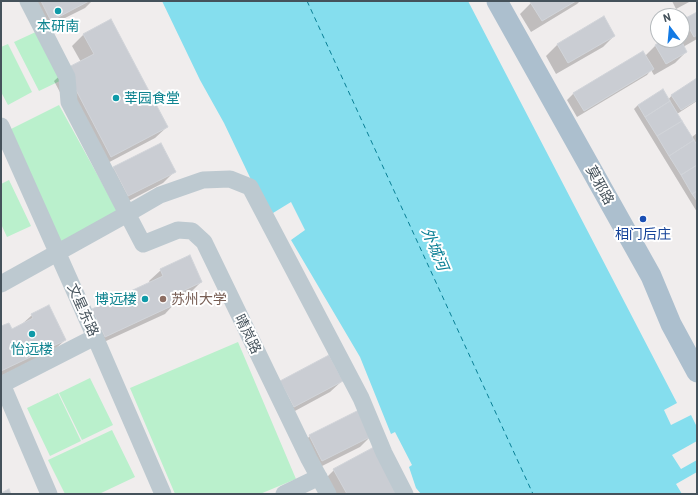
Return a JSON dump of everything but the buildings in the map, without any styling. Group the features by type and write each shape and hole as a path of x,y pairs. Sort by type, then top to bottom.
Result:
{"main road":[{"name":"莫邪路","path":"497,1 651,276 671,324 697,372"}],"lane":[{"path":"28,1 67,77 69,102 127,214"},
{"name":"文星东路","path":"1,126 163,494"},
{"path":"1,284 160,195 203,180 230,179 250,187 361,398 384,453 404,494"},
{"name":"晴岚路","path":"127,214 143,244 178,230 192,232 204,242 309,459 328,494"},
{"path":"49,494 2,385 95,337"},
{"path":"284,494 319,477"}],"green space":[{"path":"40,30 64,79 39,91 14,42"},
{"path":"8,44 32,92 8,105 1,92 1,47"},
{"path":"59,105 119,214 59,246 9,130"},
{"path":"9,180 31,226 7,237 1,224 1,184"},
{"path":"238,342 296,479 260,494 175,494 130,388"},
{"path":"90,378 113,425 82,440 59,393"},
{"path":"58,393 81,441 50,456 27,408"},
{"path":"112,430 135,477 99,494 65,494 48,460"}],"water":[{"name":"外城河","path":"162,1 468,1 677,403 664,410 671,425 691,415 697,427 697,441 672,455 681,469 697,460 697,472 676,484 682,494 421,494 416,488 409,467 412,465 395,432 391,434 360,357 291,240 305,230 291,202 273,213 256,190"}],"ferry route":[{"path":"307,1 533,494"}],"place":[{"name":"本研南","path":"58,11"},
{"name":"莘园食堂","path":"116,98"},
{"name":"相门后庄","path":"643,219"},
{"name":"博远楼","path":"145,299"},
{"name":"苏州大学","path":"163,299"},
{"name":"怡远楼","path":"32,334"}]}
